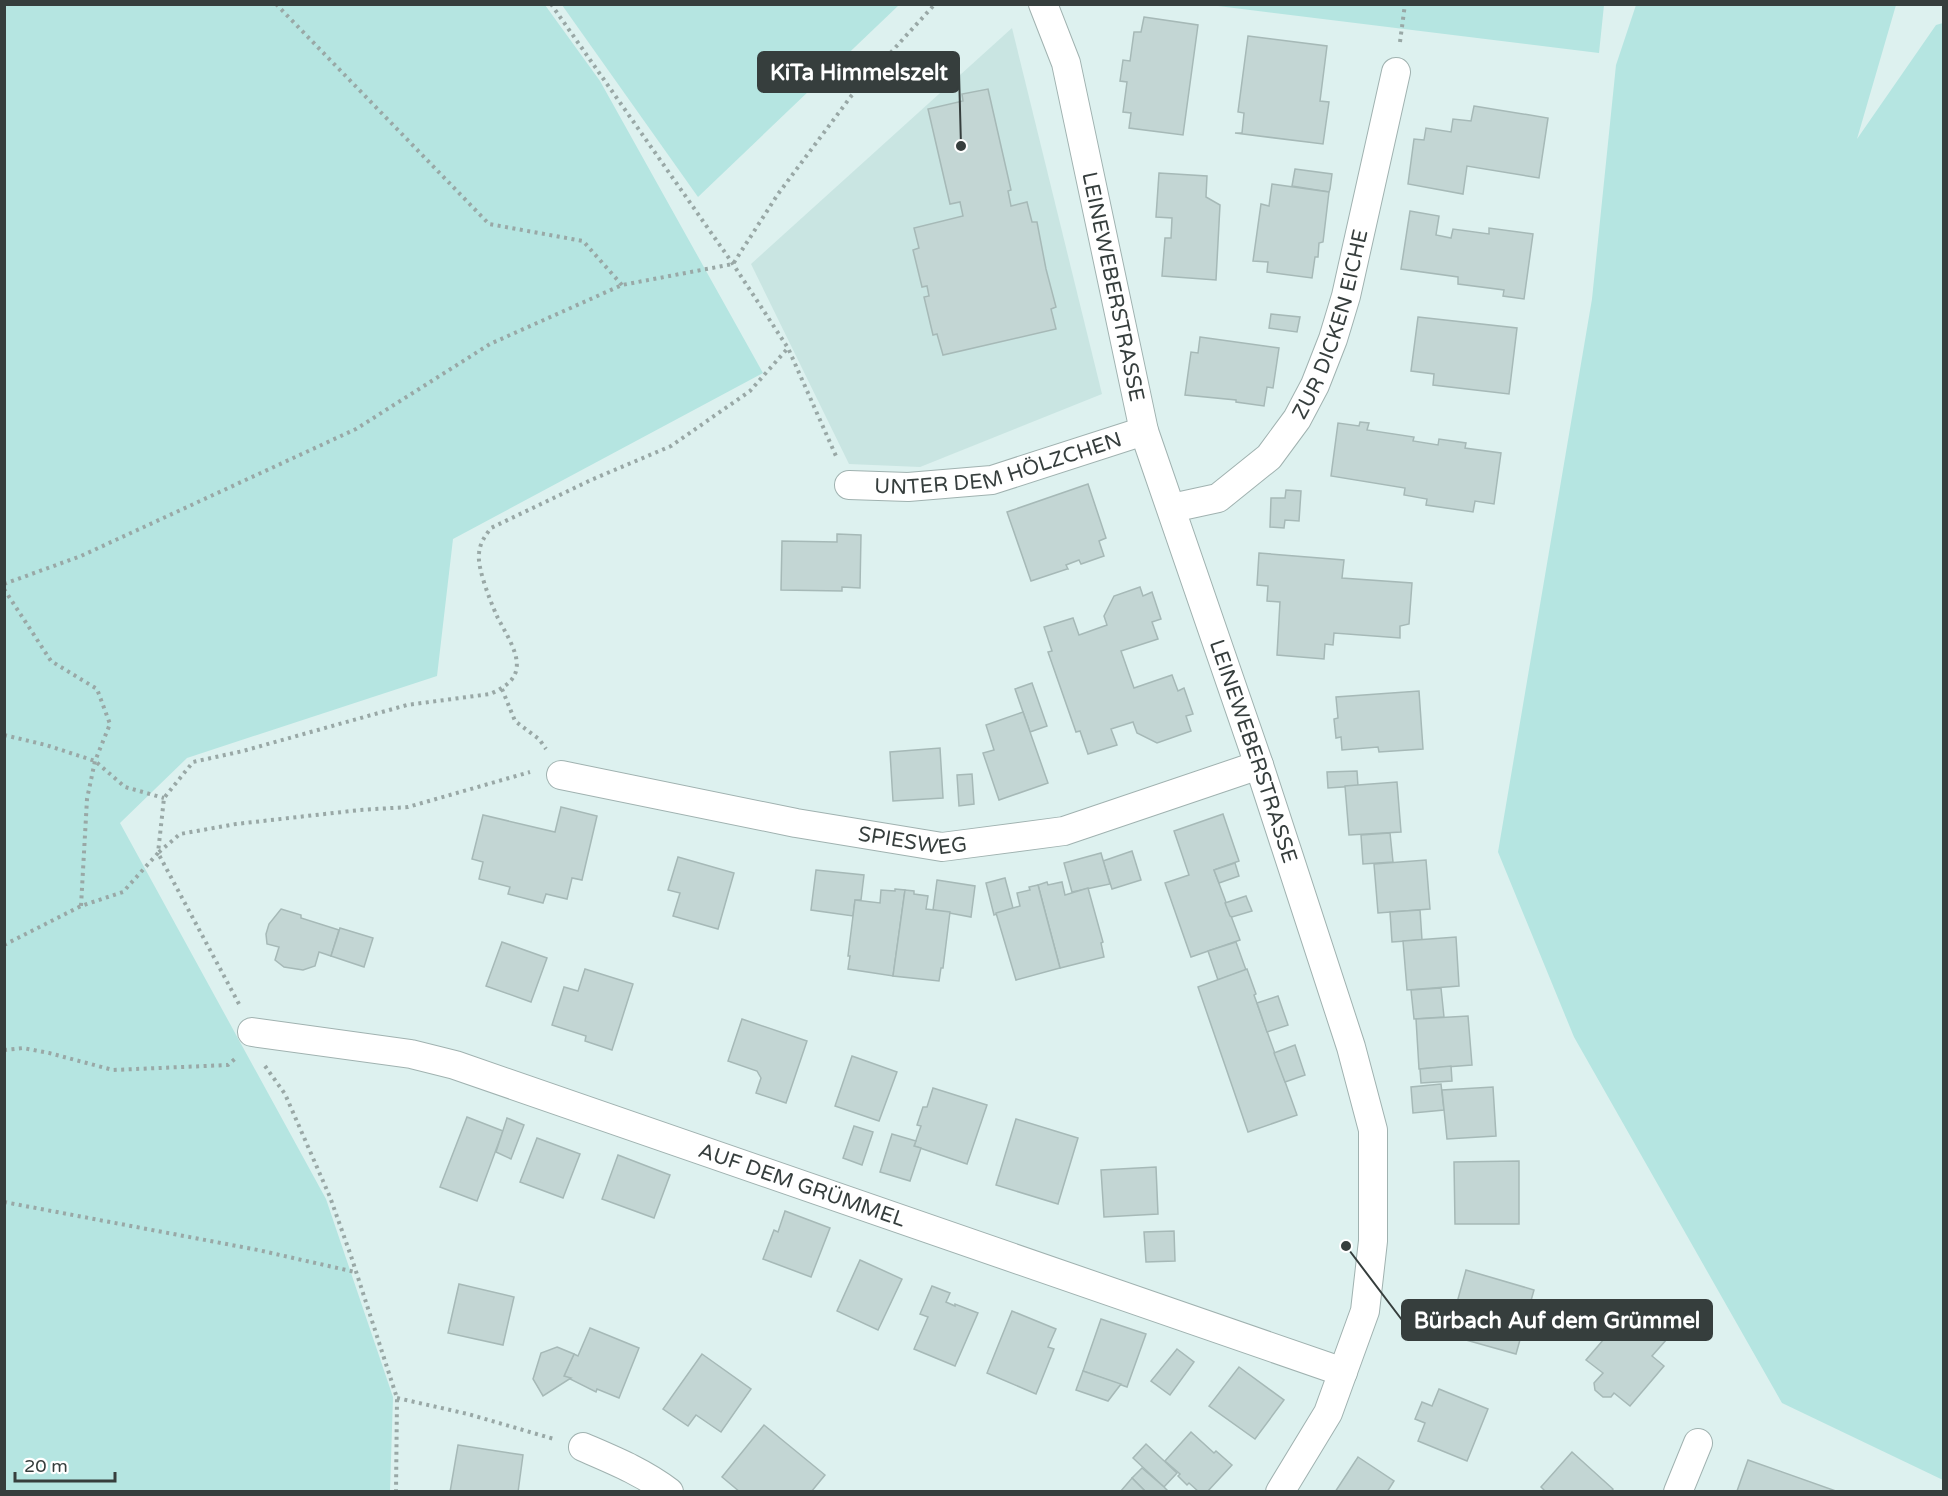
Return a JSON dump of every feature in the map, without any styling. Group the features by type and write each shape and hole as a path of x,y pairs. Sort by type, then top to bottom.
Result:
{"street":[{"name":"LEINEWEBERSTRASSE","path":"1043,4 1066,63 1144,431 1259,765 1351,1047 1373,1130 1373,1241 1365,1311 1328,1413 1280,1491"},
{"name":"ZUR DICKEN EICHE","path":"1172,508 1218,498 1269,457 1297,419 1315,385 1333,339 1346,296 1396,72"},
{"name":"UNTER DEM HÖLZCHEN","path":"849,485 908,487 992,480 1144,431"},
{"name":"SPIESWEG","path":"561,775 796,823 942,847 1064,831 1259,765"},
{"name":"AUF DEM GRÜMMEL","path":"254,1037 411,1054 455,1065 1343,1372"},
{"path":"1678,1491 1698,1443"},
{"path":"583,1447 629,1467 669,1491"}],"path":[{"path":"276,4 489,224 583,241 622,285"},
{"path":"551,4 733,264 788,348 849,485"},
{"path":"4,584 81,556 356,429 490,344 622,285 733,264 778,194 852,95 934,4"},
{"path":"1396,72 1405,4"},
{"path":"396,1491 397,1398 330,1197 285,1094 261,1061 245,1014 158,853 164,798 193,762 243,751 407,705 490,694 502,689 515,675 516,664 512,644 496,614 479,567 479,551 483,539 491,528 591,480 672,447 750,391 788,348"},
{"path":"4,589 51,661 97,689 110,724 95,761 87,799 81,906"},
{"path":"502,689 515,721 540,739 561,775"},
{"path":"4,735 46,745 95,761 125,787 164,798"},
{"path":"4,945 81,906 123,892 158,853 180,834 236,824 408,807 533,772"},
{"path":"4,1050 23,1048 113,1070 228,1065 254,1037"},
{"path":"4,1202 258,1250 355,1272"},
{"path":"397,1398 468,1414 583,1447"}],"shaded area":[{"path":"5,4 545,5 600,81 763,373 453,539 437,676 187,758 120,823 326,1199 393,1397 390,1491 5,1491"},
{"path":"562,5 899,5 698,197"},
{"path":"1210,5 1604,5 1599,53"},
{"path":"1636,5 1896,5 1857,139 1936,25 1943,23 1943,1480 1782,1403 1574,1037 1498,852 1592,299 1616,65"},
{"path":"1012,28 1102,394 920,467 849,464 751,264"}],"building":[{"path":"1144,17 1198,25 1183,135 1129,128 1131,113 1123,112 1127,82 1120,81 1123,60 1130,61 1134,32 1141,32"},
{"path":"1248,36 1327,46 1320,101 1329,102 1323,144 1235,133 1242,133 1244,113 1238,112"},
{"path":"988,89 1011,190 1008,191 1011,206 1027,202 1032,222 1037,222 1056,307 1051,309 1056,329 943,355 937,334 933,335 924,297 929,296 927,286 922,287 913,250 919,248 914,228 963,216 960,202 950,204 928,109 963,101 962,94"},
{"path":"1474,106 1548,118 1539,178 1467,166 1463,194 1408,184 1414,139 1424,140 1426,128 1451,132 1453,119 1471,121"},
{"path":"1295,169 1332,174 1329,192 1292,186"},
{"path":"1159,173 1207,176 1206,197 1220,205 1216,280 1162,276 1165,238 1171,238 1172,218 1156,217"},
{"path":"1272,184 1329,192 1323,242 1319,243 1312,278 1267,272 1268,262 1253,261 1261,204 1269,206"},
{"path":"1410,211 1439,216 1436,235 1451,238 1453,229 1489,234 1489,228 1533,234 1524,299 1503,296 1504,290 1458,284 1458,277 1401,269"},
{"path":"1271,314 1300,317 1297,332 1269,328"},
{"path":"1418,317 1517,328 1509,394 1433,385 1434,374 1411,371"},
{"path":"1200,337 1279,348 1273,388 1267,387 1264,406 1236,402 1236,400 1185,395 1191,352 1198,353"},
{"path":"1360,422 1369,423 1367,430 1414,437 1413,441 1438,445 1439,439 1466,443 1465,448 1501,453 1494,504 1475,501 1473,512 1426,505 1427,499 1404,495 1405,488 1331,476 1338,423 1359,426"},
{"path":"1088,484 1106,538 1099,541 1104,556 1081,564 1079,560 1066,565 1068,569 1031,581 1007,512"},
{"path":"1286,490 1301,491 1299,521 1285,520 1284,528 1270,527 1271,498 1285,498"},
{"path":"837,534 861,535 860,588 842,587 842,591 781,590 782,541 837,542"},
{"path":"1259,553 1344,560 1342,578 1412,583 1409,624 1400,626 1400,638 1334,633 1333,645 1325,644 1324,659 1277,655 1280,602 1267,601 1268,586 1257,585"},
{"path":"1140,587 1143,596 1152,592 1161,619 1152,622 1158,639 1121,651 1134,688 1172,675 1178,691 1184,688 1193,714 1186,716 1191,731 1157,743 1137,733 1133,722 1111,729 1117,745 1088,754 1080,731 1076,732 1048,652 1052,651 1044,627 1073,618 1079,635 1107,625 1104,616 1114,596"},
{"path":"1032,683 1047,726 1030,732 1015,689"},
{"path":"1419,691 1423,749 1379,752 1378,747 1342,750 1341,737 1336,738 1334,719 1338,718 1336,697"},
{"path":"1023,712 1048,783 999,800 983,753 994,750 986,725"},
{"path":"940,748 943,798 893,801 890,752"},
{"path":"1357,771 1358,786 1328,788 1327,772"},
{"path":"972,774 974,804 959,806 957,775"},
{"path":"1397,782 1401,832 1349,835 1345,786"},
{"path":"561,807 597,816 582,880 572,878 567,899 546,894 543,903 508,894 510,887 479,879 483,862 472,859 483,815 555,832"},
{"path":"1223,814 1239,861 1214,870 1240,940 1191,957 1165,883 1189,875 1174,831"},
{"path":"1390,833 1393,862 1363,864 1361,835"},
{"path":"1132,851 1141,880 1112,889 1103,861"},
{"path":"1101,853 1110,884 1072,892 1064,863"},
{"path":"678,857 734,873 718,929 673,916 680,893 668,890"},
{"path":"1426,860 1430,909 1378,913 1374,864"},
{"path":"1235,863 1239,876 1219,883 1214,870"},
{"path":"816,870 864,875 861,900 855,900 853,916 811,910"},
{"path":"1005,878 1013,908 994,915 986,883"},
{"path":"937,880 975,886 971,917 933,910"},
{"path":"1047,882 1048,885 1062,882 1065,895 1088,888 1103,942 1101,943 1104,957 1060,968 1038,885"},
{"path":"1038,885 1060,968 1016,980 996,913 1020,906 1017,893 1030,890 1029,887"},
{"path":"895,889 905,890 893,976 848,969 855,900 880,903 881,890 895,891"},
{"path":"905,890 928,896 926,909 950,912 943,968 941,968 939,981 893,976"},
{"path":"1246,896 1252,911 1230,916 1225,903"},
{"path":"281,909 339,930 331,956 319,952 315,966 303,970 284,967 275,960 279,947 267,944 266,934 269,924"},
{"path":"1420,910 1422,940 1392,942 1390,912"},
{"path":"340,928 373,938 364,967 331,956"},
{"path":"1456,937 1459,986 1407,990 1403,941"},
{"path":"502,942 547,958 531,1002 486,986"},
{"path":"1236,942 1246,970 1218,980 1208,951"},
{"path":"585,969 633,984 612,1050 585,1041 586,1036 552,1025 564,987 578,991"},
{"path":"1247,969 1256,994 1254,995 1297,1115 1248,1132 1198,987"},
{"path":"1441,988 1444,1017 1414,1019 1411,990"},
{"path":"1278,996 1288,1025 1267,1032 1257,1003"},
{"path":"1468,1016 1472,1065 1419,1069 1416,1019"},
{"path":"742,1019 807,1041 786,1103 756,1093 761,1078 757,1071 728,1061"},
{"path":"1295,1045 1305,1075 1285,1082 1274,1053"},
{"path":"852,1056 897,1072 879,1121 835,1106"},
{"path":"1451,1066 1452,1081 1421,1083 1420,1069"},
{"path":"1441,1084 1444,1110 1413,1113 1411,1087"},
{"path":"1493,1087 1496,1136 1447,1139 1442,1090"},
{"path":"933,1088 987,1105 967,1164 914,1146 921,1126 917,1125 923,1107 927,1107"},
{"path":"467,1117 503,1131 477,1201 440,1187"},
{"path":"507,1118 524,1125 511,1159 496,1152"},
{"path":"1016,1119 1078,1138 1058,1204 996,1185"},
{"path":"854,1126 873,1132 862,1165 843,1158"},
{"path":"892,1134 916,1141 914,1146 921,1148 910,1181 880,1172"},
{"path":"537,1138 580,1154 563,1198 520,1182"},
{"path":"618,1155 670,1175 654,1218 602,1199"},
{"path":"1519,1161 1519,1224 1455,1224 1454,1162"},
{"path":"1156,1167 1158,1214 1104,1217 1101,1170"},
{"path":"785,1211 830,1228 811,1277 763,1259 774,1230 778,1232"},
{"path":"1174,1231 1175,1261 1146,1262 1144,1232"},
{"path":"860,1260 902,1279 878,1330 837,1311"},
{"path":"1466,1270 1534,1290 1516,1354 1448,1335"},
{"path":"459,1284 514,1297 503,1345 448,1333"},
{"path":"932,1286 950,1293 946,1302 978,1313 955,1366 914,1349 928,1317 920,1314"},
{"path":"1639,1302 1674,1331 1652,1356 1664,1366 1630,1406 1614,1393 1611,1397 1603,1397 1595,1390 1594,1383 1603,1373 1586,1360"},
{"path":"1012,1311 1056,1329 1048,1347 1054,1349 1036,1394 987,1373"},
{"path":"1101,1319 1146,1334 1127,1387 1083,1371"},
{"path":"590,1328 639,1348 619,1398 597,1389 596,1392 564,1376 574,1354 578,1356"},
{"path":"557,1347 574,1354 564,1376 571,1378 543,1396 533,1379 541,1353"},
{"path":"1177,1349 1194,1362 1170,1395 1151,1381"},
{"path":"702,1354 751,1389 721,1432 696,1415 688,1426 663,1409"},
{"path":"1239,1367 1284,1400 1255,1439 1209,1406"},
{"path":"1083,1371 1121,1384 1108,1401 1076,1390"},
{"path":"1439,1389 1488,1409 1467,1461 1418,1441 1425,1423 1415,1419 1422,1402 1432,1406"},
{"path":"764,1425 825,1475 811,1492 740,1492 722,1477"},
{"path":"1191,1432 1214,1453 1216,1451 1232,1465 1207,1492 1199,1492 1189,1483 1187,1485 1178,1476 1180,1474 1165,1461"},
{"path":"1146,1444 1177,1473 1164,1487 1133,1458"},
{"path":"458,1445 523,1455 518,1492 450,1492"},
{"path":"1572,1452 1613,1489 1611,1492 1546,1492 1541,1487"},
{"path":"1358,1457 1394,1481 1387,1492 1335,1492"},
{"path":"1748,1460 1836,1491 1737,1491"},
{"path":"1142,1468 1169,1492 1146,1492 1132,1478"},
{"path":"1132,1478 1146,1492 1120,1492"}],"place":[{"name":"KiTa Himmelszelt","path":"961,146"},
{"name":"Bürbach Auf dem Grümmel","path":"1346,1246"}]}
